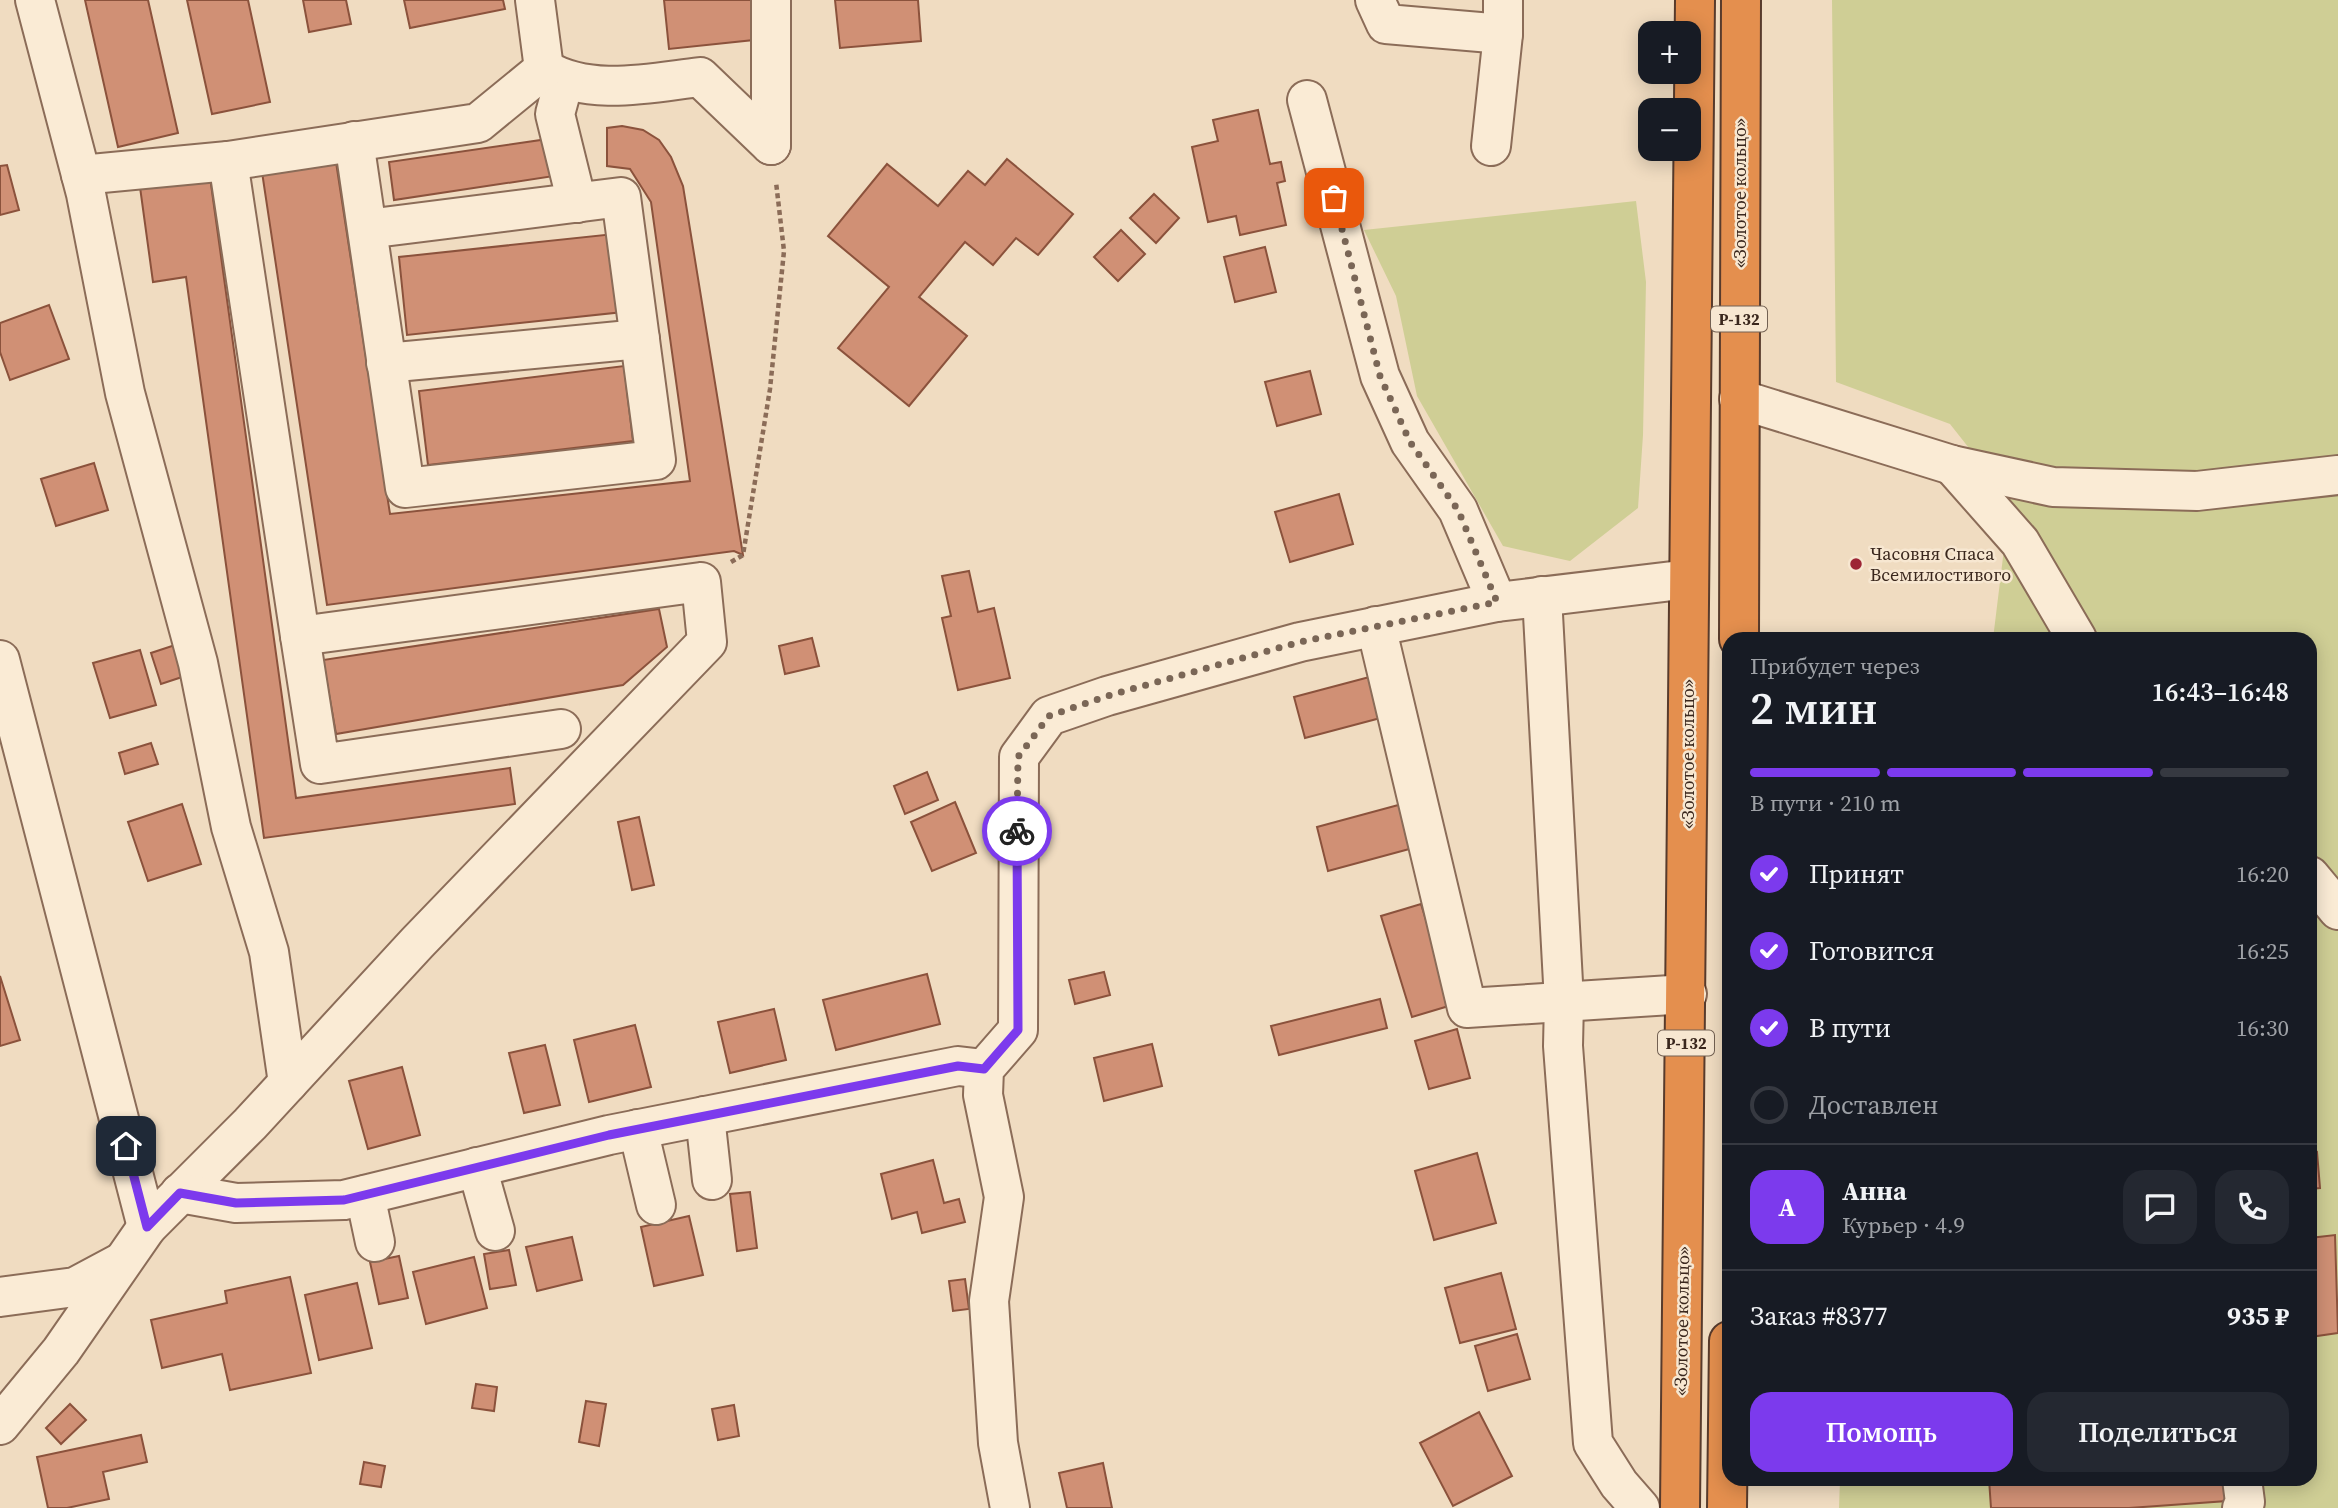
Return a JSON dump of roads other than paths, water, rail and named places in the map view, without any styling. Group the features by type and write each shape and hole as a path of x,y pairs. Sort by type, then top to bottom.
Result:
{"highway":[{"name":"«Золотое кольцо»","path":"1680,1508 1695,0"},
{"name":"«Золотое кольцо»","path":"1740,632 1741,0"},
{"path":"1727,1486 1727,1508"}],"street":[{"path":"34,0 80,175 125,393 198,663 231,827 269,952 288,1083"},
{"path":"535,0 554,75 555,114 577,203"},
{"path":"80,175 228,161 478,123 554,75 625,86 700,77 771,145 771,0"},
{"path":"1375,0 1386,24 1417,14 1503,17 1491,146"},
{"path":"1307,100 1380,376 1410,442 1458,510 1497,602"},
{"path":"354,141 405,488 656,460 621,197 367,229"},
{"path":"228,161 320,764 561,729"},
{"path":"387,363 640,339"},
{"path":"1739,399 1952,465 2053,487 2197,491 2338,475"},
{"path":"1952,465 2020,542 2073,632"},
{"path":"1010,1508 998,1443 989,1301 1004,1197 983,1095 984,1069 1018,1030 1018,757 1049,716 1107,696 1287,645 1497,602 1689,579"},
{"path":"0,1425 61,1350 147,1227 288,1083 706,642 701,582 300,636"},
{"path":"1542,596 1564,1000 1563,1046 1575,1237 1586,1325 1594,1443 1619,1484 1640,1508"},
{"path":"1376,626 1467,1008 1687,994"},
{"path":"0,660 147,1227"},
{"path":"2317,884 2338,909"},
{"path":"180,1193 236,1203 344,1200 638,1129 958,1066 984,1069"},
{"path":"705,1116 712,1180"},
{"path":"638,1129 656,1205"},
{"path":"477,1167 495,1230"},
{"path":"365,1195 375,1242"},
{"path":"0,1297 75,1287 122,1262"},
{"path":"2242,1508 2245,1502 2243,1486"}],"place":[{"name":"Часовня Спаса Всемилостивого","path":"1856,564"}]}
